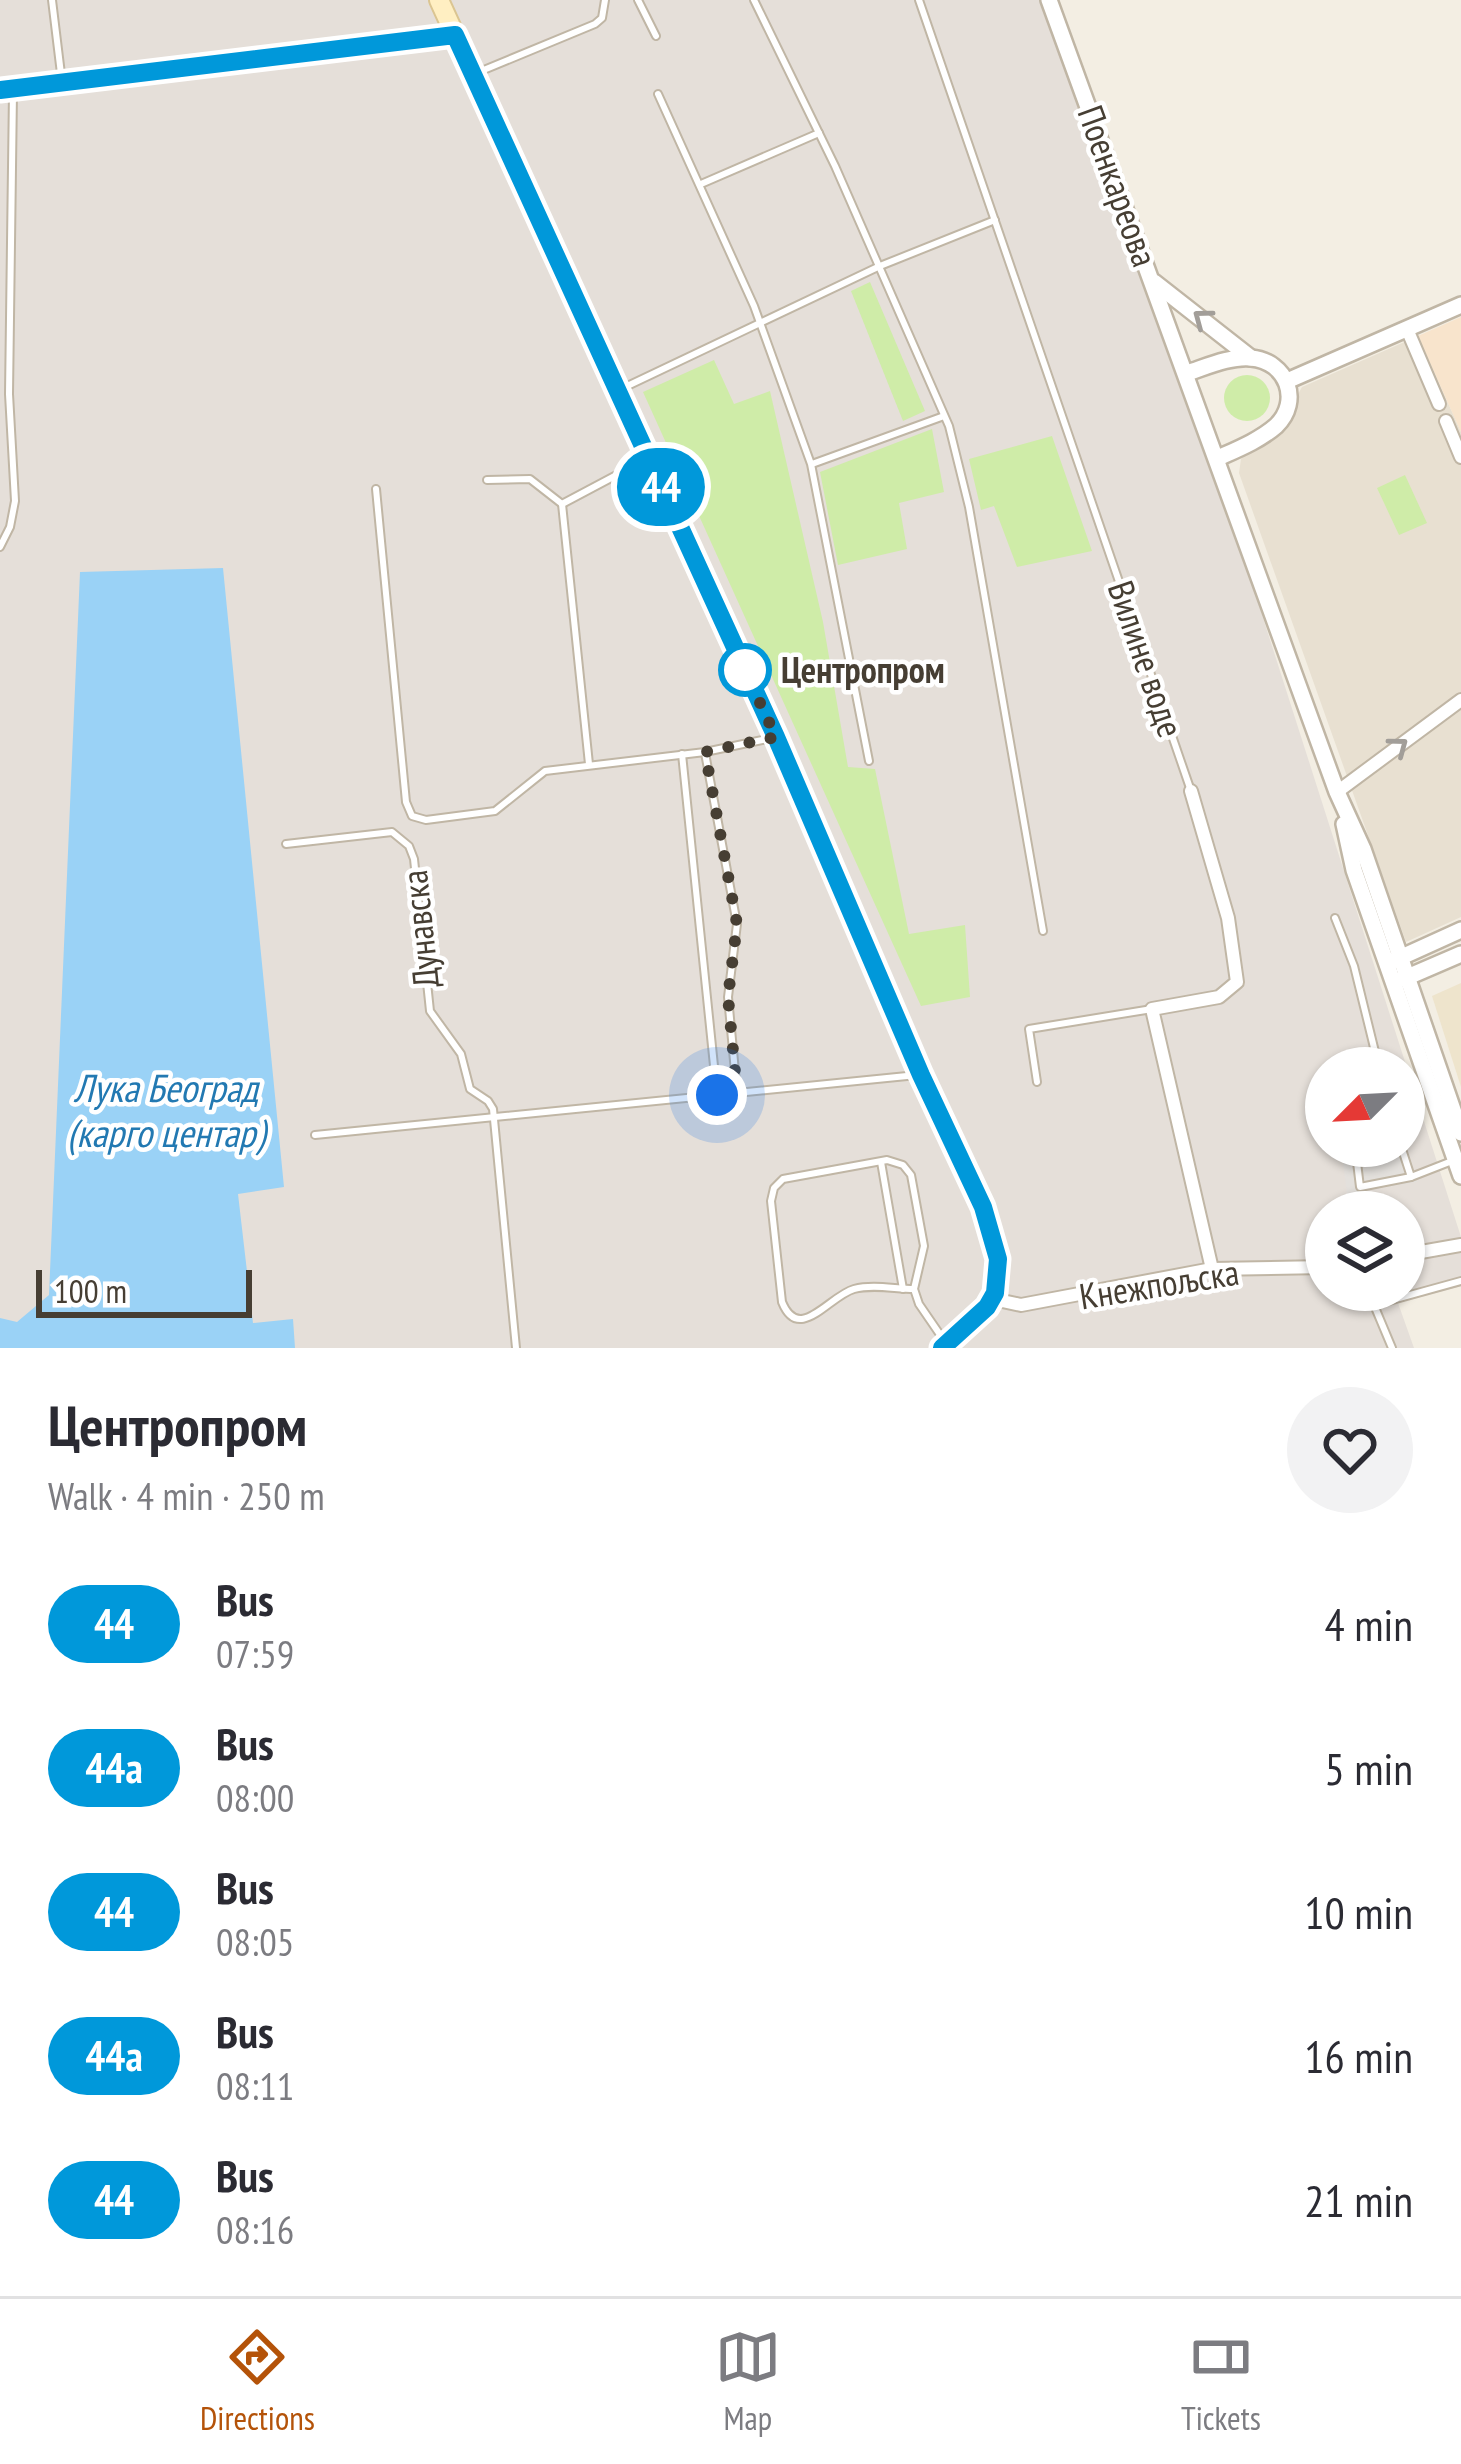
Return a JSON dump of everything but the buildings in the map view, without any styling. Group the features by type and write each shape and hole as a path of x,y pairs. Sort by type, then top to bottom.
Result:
{"main road":[{"path":"440,0 776,737 988,1223 998,1268 993,1299 944,1345"}],"street":[{"name":"Поенкареова","path":"1049,0 1337,792 1354,870 1400,981"},
{"path":"7,89 455,35"},
{"path":"1153,281 1287,381 1291,400 1281,420 1219,458"},
{"path":"1287,381 1461,305"},
{"path":"1407,329 1439,404"},
{"path":"1187,373 1251,358"},
{"path":"1446,421 1461,457"},
{"path":"1337,792 1461,700"},
{"name":"Вилине воде","path":"1152,1010 1219,997 1237,982 1228,918 1191,791"},
{"path":"1394,960 1461,930"},
{"path":"1400,981 1461,954"},
{"path":"1400,981 1461,1133"},
{"path":"1400,981 1459,1164"},
{"path":"1152,1010 1212,1269"},
{"path":"1425,1251 1461,1245"},
{"name":"Кнежпољска","path":"993,1299 1028,1304 1212,1269 1305,1267"}],"lane":[{"path":"52,0 62,82"},
{"path":"473,75 595,24 602,18 604,0"},
{"path":"638,0 656,36"},
{"path":"754,0 880,266 944,416 969,507 1042,931"},
{"name":"Вилине воде","path":"920,0 1191,791"},
{"path":"0,547 15,501 9,394 7,89"},
{"path":"658,94 760,323 811,464 869,761"},
{"path":"700,184 819,134"},
{"path":"617,391 880,266 994,220"},
{"path":"811,464 944,416"},
{"path":"562,504 648,458"},
{"path":"488,480 530,479 562,504 589,764"},
{"path":"376,489 406,802 412,816 427,820 495,812 545,771 705,752 776,737"},
{"path":"705,752 737,924 728,997 737,1093"},
{"path":"682,754 717,1095"},
{"name":"Дунавска","path":"286,844 392,832 409,846 430,1011 461,1054 470,1089 488,1101 494,1118"},
{"path":"1335,918 1354,966 1374,1047"},
{"path":"1037,1082 1024,1030 1152,1010"},
{"path":"316,1135 921,1075"},
{"path":"494,1118 516,1348"},
{"path":"881,1161 903,1289"},
{"path":"914,1289 866,1287 846,1292 807,1320 790,1316 782,1302 771,1202 774,1187 783,1179 898,1162 910,1175 924,1246 914,1289 944,1345"},
{"path":"1358,1167 1360,1187 1459,1164"},
{"path":"1408,1167 1411,1177"},
{"path":"1392,1348 1374,1305 1461,1281"}],"shaded area":[{"path":"0,0 1041,0 1210,452 1400,1047 1305,1047 1305,1167 1425,1167 1425,1124 1461,1237 1461,1286 1425,1296 1425,1191 1305,1191 1305,1311 1401,1311 1414,1348 0,1348"},
{"path":"1461,317 1461,432 1418,336"},
{"path":"1418,336 1461,432 1461,917 1406,942 1239,473 1241,459 1280,427 1302,387"},
{"path":"1461,983 1461,1087 1432,996"},
{"path":"1344,1167 1413,1167 1417,1182 1364,1191 1347,1191"}],"green space":[{"path":"870,282 925,411 903,421 851,291"},
{"path":"714,360 734,404 770,391 823,622 848,767 875,769 909,934 965,925 970,997 921,1006 643,392"},
{"path":"1247,375 1263,382 1270,398 1263,414 1247,421 1231,414 1224,398 1231,382"},
{"path":"932,429 944,492 899,503 907,549 838,565 820,472"},
{"path":"1052,436 1092,551 1017,567 994,506 981,510 969,459"},
{"path":"1405,475 1427,523 1399,535 1377,488"}],"water":[{"name":"Лука Београд (карго центар)","path":"223,568 284,1187 238,1194 253,1323 293,1319 295,1348 0,1348 0,1318 17,1322 49,1295 80,572"}],"bus line":[{"name":"44","path":"0,90 455,35 776,737 983,1207 998,1259 995,1293 987,1307 942,1348"}],"place":[{"name":"Центропром","path":"745,670"}],"route":[{"path":"717,1095 737,1093 728,997 737,924 705,752 776,737 739,658 745,670"}]}
